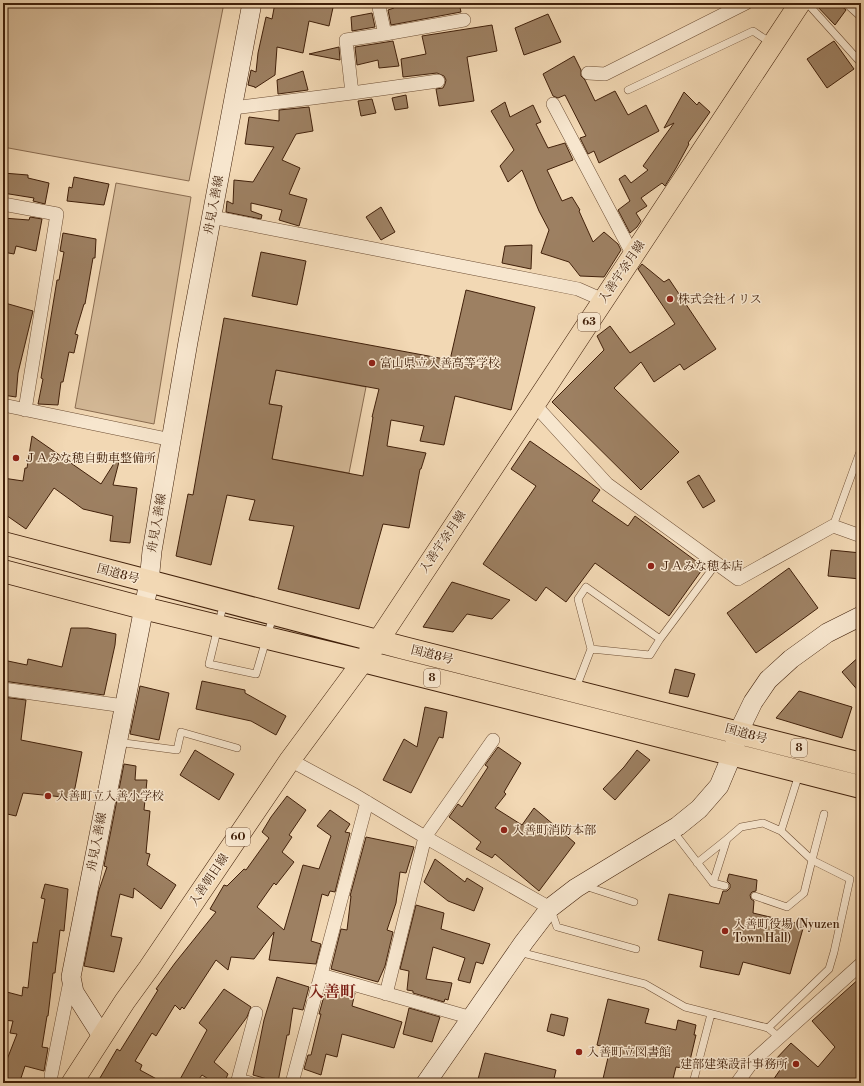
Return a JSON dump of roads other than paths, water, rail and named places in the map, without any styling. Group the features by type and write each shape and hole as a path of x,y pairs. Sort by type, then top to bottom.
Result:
{"highway":[{"name":"国道8号","path":"3,543 273,614 861,764"},
{"name":"国道8号","path":"3,571 143,608 363,660 861,787"}],"main road":[{"name":"舟見入善線","path":"102,1036 74,992 71,977 149,582 152,551 188,342 252,3"},
{"name":"入善宇奈月線","path":"378,641 800,3"},
{"path":"426,1083 550,908 581,885 672,830 699,809 719,786 732,755 738,733 753,702 768,680 791,659 827,633 861,616"},
{"name":"入善朝日線","path":"72,1083 125,1001 290,760 378,641"}],"street":[{"path":"378,3 385,34"},
{"path":"588,73 605,74 746,3"},
{"path":"850,3 861,13"},
{"path":"352,93 346,40 464,20"},
{"path":"233,108 438,81"},
{"path":"553,104 633,255"},
{"path":"3,204 57,214 25,410"},
{"path":"212,217 578,289 603,300"},
{"path":"534,404 607,484 738,580 833,526 861,536"},
{"path":"3,405 172,440"},
{"path":"3,689 124,706"},
{"path":"386,994 425,837 493,740"},
{"path":"290,760 367,802 425,837 550,908"},
{"path":"292,1083 367,802"},
{"path":"737,1083 754,1060 861,964"},
{"path":"321,975 472,1018"},
{"path":"51,1076 71,977"},
{"path":"242,1082 256,1013"}],"lane":[{"path":"807,3 861,63"},
{"path":"628,90 753,31 772,44"},
{"path":"833,526 861,448"},
{"path":"591,649 650,654 716,564"},
{"path":"575,690 591,649 578,599 586,587 660,639"},
{"path":"224,601 209,664 256,674 273,614"},
{"path":"117,742 177,750 181,732 237,748"},
{"path":"780,831 800,772"},
{"path":"755,896 787,907 804,893 824,814"},
{"path":"698,863 741,827 763,823 780,831 812,860 850,880 829,970 768,1028"},
{"path":"672,830 713,882 725,886"},
{"path":"713,882 727,839"},
{"path":"581,885 634,902"},
{"path":"550,908 557,927 636,950"},
{"path":"518,952 646,984 685,1007 768,1028 779,1037"},
{"path":"693,1083 711,1014"}],"place":[{"name":"株式会社イリス","path":"670,299"},
{"name":"富山県立入善高等学校","path":"372,363"},
{"name":"ＪＡみな穂自動車整備所","path":"16,458"},
{"name":"ＪＡみな穂本店","path":"651,566"},
{"name":"入善町立入善小学校","path":"48,796"},
{"name":"入善町消防本部","path":"504,830"},
{"name":"入善町役場 (Nyuzen Town Hall)","path":"725,931"},
{"name":"入善町立図書館","path":"579,1052"},
{"name":"建部建築設計事務所","path":"796,1064"}],"district":[{"name":"入善町","path":"332,992"}]}
